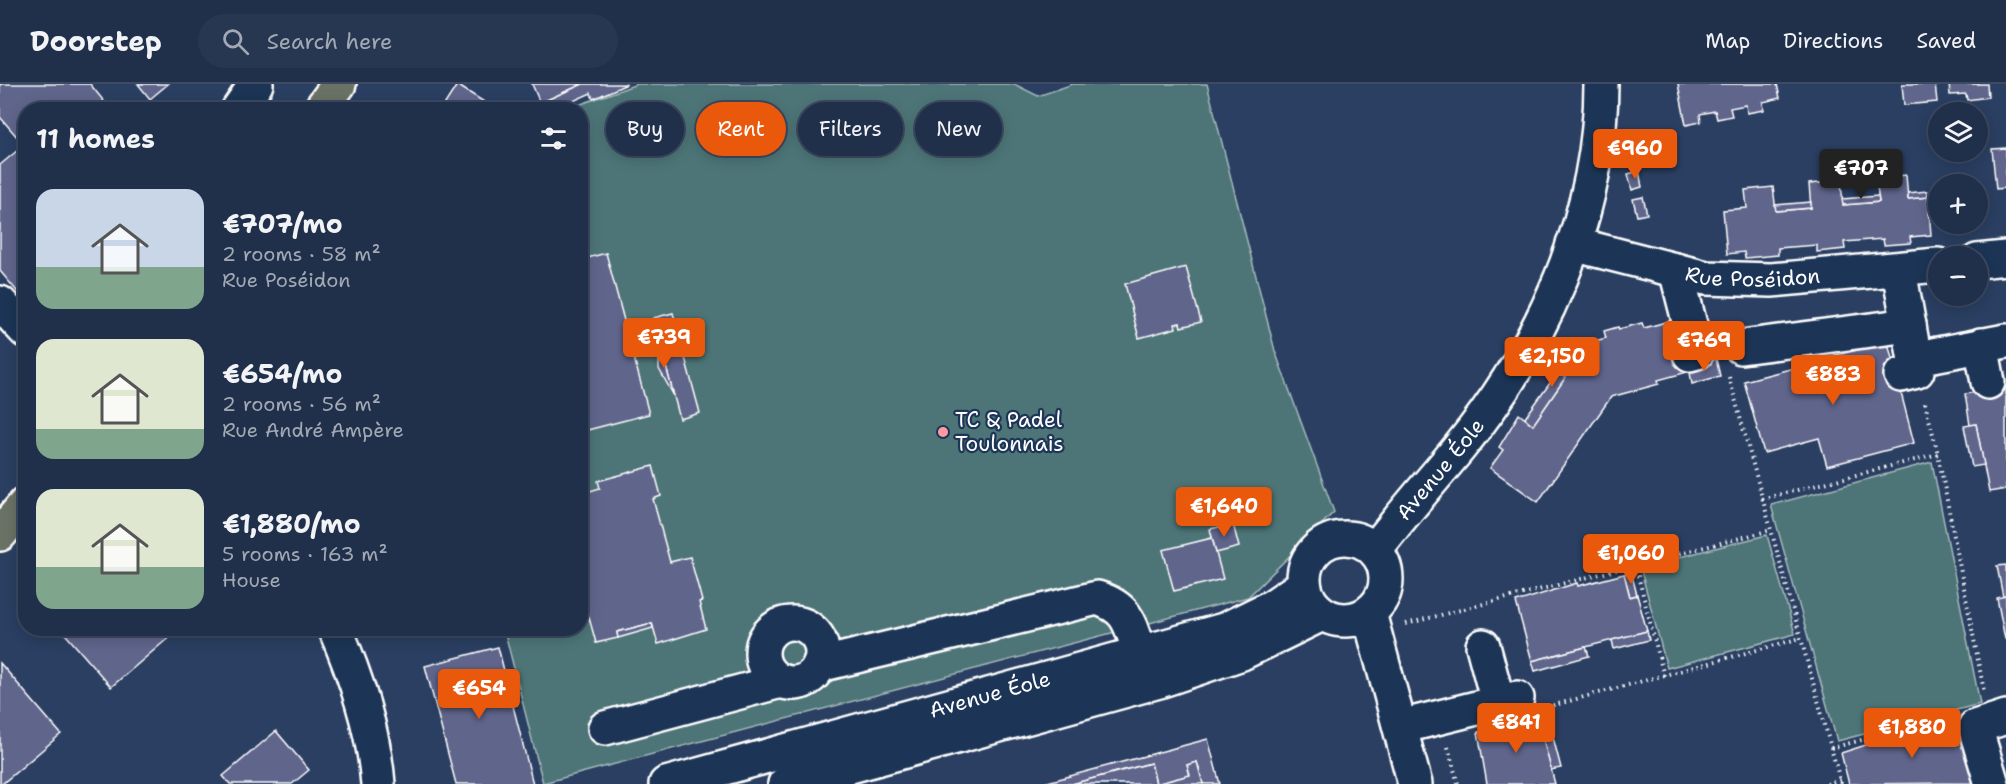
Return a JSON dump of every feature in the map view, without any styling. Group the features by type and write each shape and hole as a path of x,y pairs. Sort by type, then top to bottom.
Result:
{"main road":[{"path":"326,102 339,84"},
{"path":"0,534 18,513"}],"street":[{"path":"244,102 256,84"},
{"name":"Avenue Éole","path":"1375,550 1404,510 1460,447 1508,379 1554,296 1573,244 1594,169 1602,84"},
{"name":"Rue Poséidon","path":"1573,244 1706,278 1771,280 1928,267"},
{"path":"1988,260 2006,258"},
{"path":"1676,270 1697,352 1690,354"},
{"path":"1899,270 1917,367 1994,343 1988,382"},
{"path":"0,303 18,322"},
{"path":"1735,360 1909,326"},
{"path":"1372,623 1335,620 1322,614 1313,605 1304,585 1305,567 1312,554 1322,544 1336,539 1350,538 1364,542 1375,550 1383,562 1387,575 1386,588 1372,623 1415,784"},
{"name":"Avenue Éole","path":"666,784 1224,630 1273,606 1304,585"},
{"path":"819,665 1097,598 1114,603 1127,616 1140,653"},
{"name":"Avenue Éole","path":"785,784 1159,681 1242,653 1322,614"},
{"path":"605,728 781,681 801,682 810,677 819,665 822,651 815,634 799,624 780,626 766,638 762,658 765,668 781,681"},
{"path":"338,636 351,667 376,761 378,784"},
{"path":"1400,727 1508,700 1483,646"},
{"path":"1992,784 1975,726 1998,720"}],"path":[{"path":"1735,360 1762,499 1841,782 1827,784"},
{"path":"1917,367 1998,720"},
{"path":"1762,499 1938,454"},
{"path":"1372,623 1635,564 1771,530"},
{"path":"1635,564 1664,676"},
{"path":"1562,703 1801,638"},
{"path":"1831,748 1954,716"},
{"path":"1447,744 1458,784"}],"green space":[{"name":"TC & Padel Toulonnais","path":"637,84 1014,84 1038,96 1073,84 1207,84 1275,351 1334,512 1248,597 543,783 506,636 588,636 588,102"},
{"path":"1932,462 1980,704 1837,741 1771,505"},
{"path":"1767,535 1795,634 1667,668 1640,567"}],"building":[{"path":"0,84 90,84 105,102 18,102 18,138 0,117"},
{"path":"138,84 168,84 150,99"},
{"path":"532,84 583,84 542,102 540,102"},
{"path":"583,84 627,84 593,99 591,93 571,102 542,102"},
{"path":"1678,84 1777,84 1780,98 1763,102 1764,110 1747,113 1746,105 1730,108 1732,116 1717,119 1715,111 1700,114 1701,122 1686,125"},
{"path":"1902,84 1935,84 1937,102 1904,105"},
{"path":"1949,84 1987,84 1988,97 1967,100 1966,94 1950,95"},
{"path":"457,85 484,102 446,102"},
{"path":"2006,148 2006,188 1996,189 1992,149"},
{"path":"18,150 18,292 0,271 0,165"},
{"path":"1639,171 1642,187 1632,190 1628,174"},
{"path":"1906,175 1908,199 1928,197 1928,234 1931,235 1910,237 1911,243 1884,245 1883,239 1844,242 1845,249 1817,252 1817,245 1778,248 1778,255 1745,258 1744,252 1727,254 1723,210 1747,208 1745,190 1773,187 1776,211 1811,208 1809,184 1841,181 1843,205 1879,202 1876,178"},
{"path":"1927,191 1928,197 1908,199 1908,193"},
{"path":"1878,196 1879,202 1843,205 1842,199"},
{"path":"1643,197 1647,214 1637,216 1633,199"},
{"path":"1811,202 1811,208 1776,211 1775,205"},
{"path":"606,253 649,414 588,430 588,258"},
{"path":"1186,267 1201,322 1181,327 1180,323 1175,324 1176,328 1139,338 1125,284"},
{"path":"673,313 700,413 680,419 653,318"},
{"path":"1677,319 1691,371 1658,380 1659,384 1611,397 1538,502 1490,468 1503,450 1499,447 1519,414 1533,425 1578,359 1574,347 1606,338 1604,331 1618,327 1619,329 1642,323 1644,328"},
{"path":"659,341 674,396 659,369"},
{"path":"1888,343 1914,443 1827,466 1819,438 1764,453 1744,381 1798,367 1797,364"},
{"path":"1575,348 1578,359 1533,425 1525,418"},
{"path":"1716,359 1720,376 1692,384 1689,367"},
{"path":"2006,387 2006,489 1989,492 1976,424 1970,425 1965,394"},
{"path":"1976,424 1984,465 1972,467 1964,426"},
{"path":"653,466 661,496 653,499 670,562 690,557 702,601 699,602 706,629 658,644 652,623 617,632 618,638 596,643 588,614 588,492 600,488 598,481"},
{"path":"1249,499 1251,509 1234,513 1232,504"},
{"path":"1233,524 1239,547 1216,553 1210,529"},
{"path":"1212,538 1223,579 1174,591 1163,550"},
{"path":"2006,565 2006,596 2003,597 1997,566"},
{"path":"1631,572 1637,595 1630,597 1624,574"},
{"path":"1624,574 1630,597 1637,595 1647,631 1532,661 1516,602 1577,583 1578,586"},
{"path":"2006,596 2006,639 2005,639 1997,598"},
{"path":"652,623 653,628 618,638 617,632"},
{"path":"1647,631 1649,640 1614,649 1612,640"},
{"path":"67,636 171,636 111,687"},
{"path":"498,647 533,784 456,784 425,666"},
{"path":"1586,647 1589,656 1535,671 1532,661"},
{"path":"0,663 61,734 2,784 0,784"},
{"path":"1547,714 1561,768 1551,770 1537,716"},
{"path":"1537,716 1555,784 1487,784 1478,732"},
{"path":"1958,721 1975,783 1849,784 1841,753 1897,735 1897,738"},
{"path":"276,731 309,770 292,784 230,784 223,776"},
{"path":"1208,739 1220,784 1203,784 1197,762 1187,765 1190,775 1156,784 1151,763 1072,784 1040,784"},
{"path":"1197,762 1203,784 1156,784 1190,775 1187,765"},
{"path":"1151,763 1156,784 1072,784"}],"place":[{"name":"TC & Padel Toulonnais","path":"943,432"}]}
